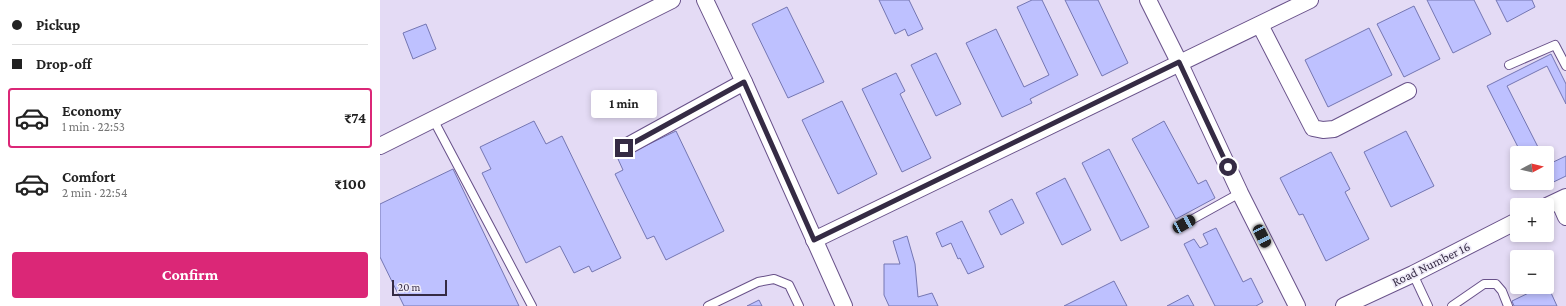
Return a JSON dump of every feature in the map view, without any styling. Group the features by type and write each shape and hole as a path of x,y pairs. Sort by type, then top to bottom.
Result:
{"street":[{"path":"380,146 672,0"},
{"path":"705,0 744,82 844,306"},
{"path":"1148,0 1179,62 1240,193 1297,306"},
{"path":"814,240 1179,62 1310,0"},
{"path":"1260,24 1313,128 1323,130 1334,129 1408,91"},
{"path":"624,148 744,82"},
{"path":"1557,201 1566,217"},
{"name":"Road Number 16","path":"1344,306 1413,274 1510,226"}],"lane":[{"path":"1509,65 1555,45 1566,66"},
{"path":"433,119 532,306"},
{"path":"1184,224 1240,193"},
{"path":"1413,274 1428,306"},
{"path":"708,306 758,282 774,279 789,285 799,306"},
{"path":"1452,306 1484,284 1496,284 1502,291 1508,306"}],"building":[{"path":"879,0 909,0 923,29 908,36 905,29 895,34"},
{"path":"1032,0 1042,0 1078,75 1030,99 1032,103 1002,117 966,43 996,29 1024,87 1049,75 1017,7"},
{"path":"1065,0 1098,0 1128,63 1102,76"},
{"path":"1427,0 1474,0 1491,34 1453,53"},
{"path":"1496,0 1532,0 1535,7 1507,22"},
{"path":"1414,6 1440,59 1404,77 1377,24"},
{"path":"787,7 824,82 788,98 752,24"},
{"path":"426,24 436,49 413,59 403,33"},
{"path":"1369,28 1392,75 1328,107 1305,60"},
{"path":"936,53 961,104 936,116 911,65"},
{"path":"1551,54 1566,84 1566,104 1547,66 1507,86 1537,146 1517,146 1487,86"},
{"path":"896,73 905,91 900,94 931,158 902,172 862,89"},
{"path":"842,101 877,174 838,194 802,120"},
{"path":"534,121 546,144 562,136 621,258 592,272 589,266 574,273 560,246 526,263 482,173 491,169 480,147"},
{"path":"1164,121 1198,184 1206,180 1215,198 1176,219 1132,139"},
{"path":"676,131 724,231 666,260 654,236 647,239 615,174 623,170 618,159"},
{"path":"1406,131 1434,186 1391,207 1364,152"},
{"path":"1109,149 1149,227 1121,241 1082,163"},
{"path":"1331,152 1350,189 1345,192 1369,239 1326,261 1303,214 1299,215 1280,178"},
{"path":"1566,156 1566,176 1554,182 1554,162"},
{"path":"453,169 519,306 404,306 380,257 380,204"},
{"path":"1065,178 1091,230 1062,245 1036,193"},
{"path":"1012,199 1024,223 1001,235 989,211"},
{"path":"962,221 984,267 968,274 960,258 958,259 951,243 942,247 936,233"},
{"path":"1216,228 1243,282 1251,278 1263,302 1256,306 1215,306 1184,244 1194,239 1200,248 1208,244 1203,234"},
{"path":"907,236 915,264 918,297 932,293 938,306 889,306 884,295 884,264 900,264 893,241"},
{"path":"1114,281 1127,306 1064,306"},
{"path":"1526,294 1552,294 1557,306 1514,306 1512,301"},
{"path":"1188,295 1194,306 1167,306"},
{"path":"759,300 762,306 747,306"}],"route":[{"path":"624,148 744,82 814,240 1179,62 1228,167"}]}
